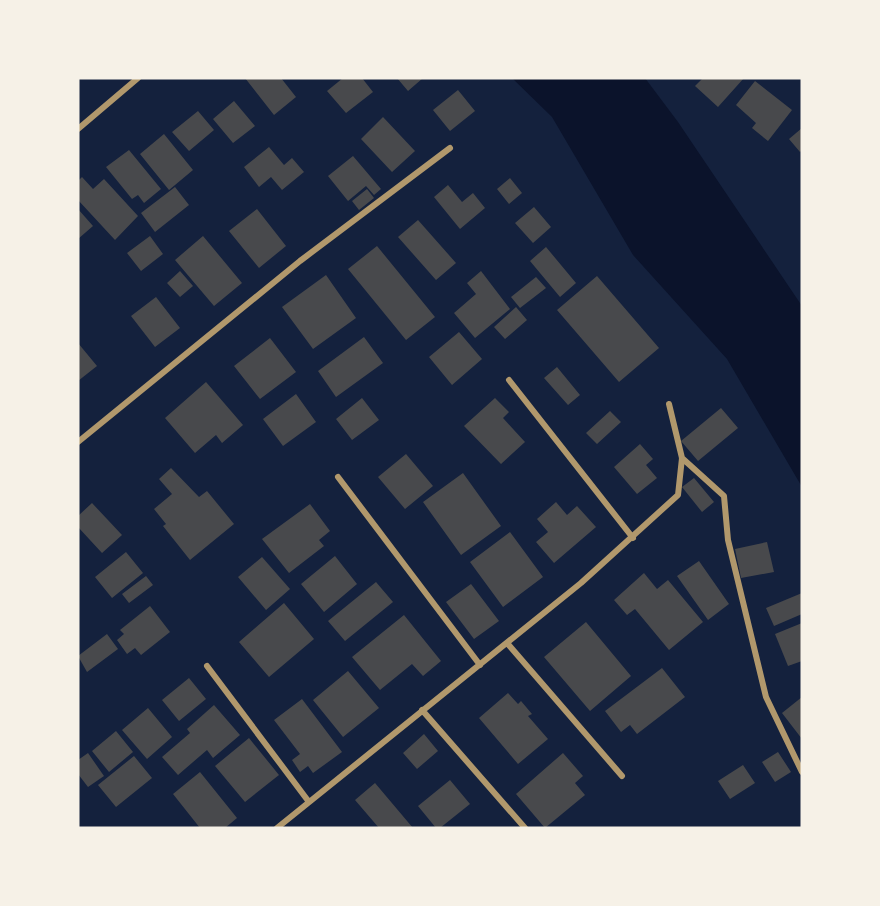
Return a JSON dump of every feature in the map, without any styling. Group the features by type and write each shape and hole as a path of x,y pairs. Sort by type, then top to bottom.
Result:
{"street":[{"path":"78,129 138,78"},
{"path":"78,441 300,261 450,148"},
{"path":"509,380 633,538"},
{"path":"277,828 507,643 633,538 678,495 682,458 669,404"},
{"path":"682,458 724,496 728,540 766,697 802,772"},
{"path":"338,477 480,664"},
{"path":"507,643 622,776"},
{"path":"207,666 309,802"},
{"path":"422,710 525,828"}],"water":[{"path":"512,78 645,78 678,122 802,306 802,487 727,359 633,255 552,117"}],"building":[{"path":"245,78 281,78 296,97 274,115"},
{"path":"343,78 362,78 373,92 346,113 327,91"},
{"path":"397,78 423,78 408,91"},
{"path":"703,78 744,78 718,107 695,86"},
{"path":"755,81 792,110 768,141 752,128 756,123 736,105"},
{"path":"458,90 475,111 450,131 433,110"},
{"path":"234,101 255,126 233,143 213,119"},
{"path":"198,111 214,130 189,151 172,132"},
{"path":"383,117 415,151 392,172 361,139"},
{"path":"802,128 802,150 800,152 789,139"},
{"path":"164,134 193,170 169,190 140,154"},
{"path":"269,147 284,165 292,158 304,172 282,190 271,177 259,187 244,167"},
{"path":"129,150 161,189 144,203 138,195 132,199 106,167"},
{"path":"353,156 381,189 374,195 366,186 348,201 328,176"},
{"path":"82,177 93,189 104,179 138,216 115,240 78,200 78,181"},
{"path":"510,178 522,193 509,204 497,189"},
{"path":"448,185 462,202 473,193 485,208 460,229 434,197"},
{"path":"175,187 189,205 155,232 141,213"},
{"path":"367,189 374,198 359,210 352,201"},
{"path":"534,207 551,227 533,243 515,223"},
{"path":"78,209 93,226 78,239"},
{"path":"257,209 286,246 259,268 229,231"},
{"path":"418,220 456,263 436,280 398,237"},
{"path":"150,236 163,254 141,271 127,253"},
{"path":"203,236 242,283 214,306 175,260"},
{"path":"377,246 435,317 406,340 348,269"},
{"path":"546,247 576,283 560,297 530,261"},
{"path":"180,271 193,286 180,297 167,283"},
{"path":"481,271 510,309 475,338 454,313 476,294 467,283"},
{"path":"326,275 356,318 313,349 282,307"},
{"path":"597,276 659,348 619,382 557,310"},
{"path":"536,277 546,288 520,308 511,297"},
{"path":"156,297 180,328 155,347 131,316"},
{"path":"516,307 527,320 505,339 494,327"},
{"path":"459,332 482,359 452,385 429,357"},
{"path":"364,337 383,363 336,397 318,371"},
{"path":"270,338 296,372 260,399 234,366"},
{"path":"78,343 97,366 78,381"},
{"path":"557,367 580,395 568,405 544,378"},
{"path":"206,382 243,425 222,443 216,435 195,453 165,418"},
{"path":"296,394 316,422 283,446 263,419"},
{"path":"362,398 379,420 352,440 336,419"},
{"path":"495,398 509,412 503,418 525,442 501,464 464,426"},
{"path":"721,408 738,428 698,461 681,441"},
{"path":"610,411 621,422 597,444 586,433"},
{"path":"640,444 653,459 646,465 657,478 637,494 614,467"},
{"path":"406,454 433,486 405,509 378,477"},
{"path":"171,468 199,497 207,491 234,524 190,560 163,526 166,524 154,509 172,494 159,479"},
{"path":"463,473 501,526 461,555 423,502"},
{"path":"694,478 714,502 702,512 682,487"},
{"path":"556,502 567,515 577,506 596,527 554,563 536,542 548,532 537,519"},
{"path":"92,503 122,535 102,553 78,527 78,516"},
{"path":"310,504 330,531 319,540 324,546 289,573 262,539"},
{"path":"510,532 543,577 503,607 470,562"},
{"path":"767,542 774,572 741,578 735,549"},
{"path":"126,552 143,573 112,598 95,577"},
{"path":"335,556 357,584 324,612 301,584"},
{"path":"262,557 290,589 266,610 238,577"},
{"path":"699,561 729,604 708,620 677,576"},
{"path":"644,573 657,589 668,580 703,622 669,650 635,609 627,615 614,600"},
{"path":"146,576 153,585 129,603 122,594"},
{"path":"376,582 393,602 345,641 328,621"},
{"path":"471,584 499,621 474,639 446,602"},
{"path":"802,593 802,614 774,626 766,608"},
{"path":"284,603 314,639 269,677 239,642"},
{"path":"150,606 170,632 141,655 135,648 127,654 117,640 124,634 120,630"},
{"path":"404,615 441,661 423,676 412,664 380,690 352,657"},
{"path":"586,622 631,676 590,711 544,657"},
{"path":"802,623 802,661 788,666 775,634"},
{"path":"107,634 118,649 87,672 78,656"},
{"path":"662,668 685,697 637,734 630,725 621,732 605,711"},
{"path":"348,671 379,708 343,737 313,700"},
{"path":"189,678 206,699 179,721 162,700"},
{"path":"508,693 518,704 521,701 532,714 528,716 548,739 518,764 479,718"},
{"path":"802,697 802,739 782,713"},
{"path":"302,699 342,752 313,773 308,766 300,772 292,760 300,754 274,720"},
{"path":"214,705 240,735 213,758 207,750 178,775 162,757 190,733 187,729"},
{"path":"148,708 172,737 147,759 122,730"},
{"path":"116,731 133,752 109,772 92,751"},
{"path":"424,734 438,751 417,769 403,753"},
{"path":"249,738 279,775 245,802 215,766"},
{"path":"778,752 791,772 775,782 762,762"},
{"path":"88,753 104,776 88,787 78,774 78,760"},
{"path":"563,753 583,776 575,783 585,795 545,828 516,794"},
{"path":"134,756 152,778 116,807 98,785"},
{"path":"743,765 755,783 730,799 718,781"},
{"path":"200,772 237,818 225,828 200,828 173,794"},
{"path":"450,780 470,804 440,828 436,828 418,806"},
{"path":"375,783 413,828 379,828 355,800"}]}
